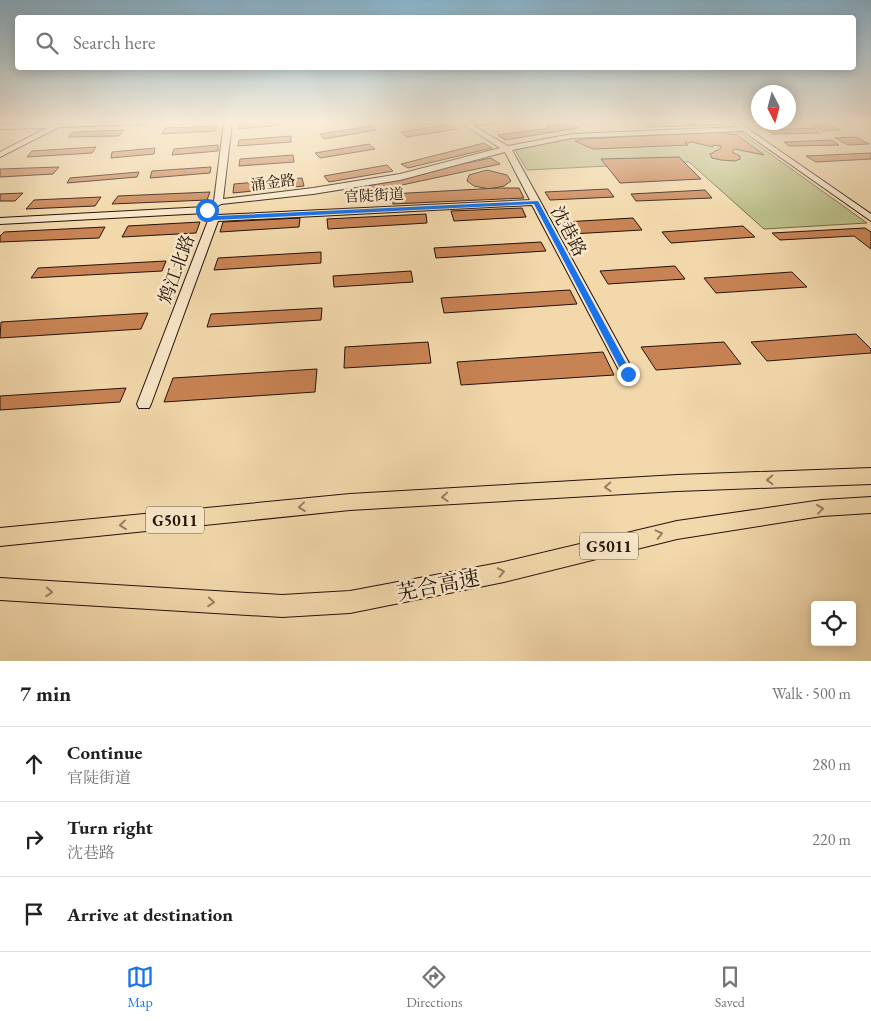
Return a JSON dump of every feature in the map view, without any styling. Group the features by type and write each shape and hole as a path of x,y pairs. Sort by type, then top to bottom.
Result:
{"highway":[{"name":"G5011","path":"0,537 350,502 677,484 871,476"},
{"name":"芜合高速","path":"0,589 282,606 350,602 504,572 677,530 822,508 871,505"}],"street":[{"path":"210,214 218,202 224,153"},
{"name":"涌金路","path":"218,202 313,191 400,177 492,153"},
{"name":"沈巷路","path":"509,153 628,374"},
{"path":"779,153 871,218"},
{"name":"官陡街道","path":"0,221 536,202"},
{"name":"鸩江北路","path":"144,404 210,214"}],"green space":[{"path":"517,153 769,153 867,223 764,229 689,162 527,170"}],"building":[{"path":"30,153 92,153 92,153 27,157"},
{"path":"112,153 154,153 154,154 111,158"},
{"path":"173,153 197,153 172,155"},
{"path":"316,153 351,153 320,158"},
{"path":"445,153 472,153 408,168 401,164"},
{"path":"734,153 740,156 740,159 735,161 721,160 712,158 710,154"},
{"path":"871,153 871,159 816,162 806,156"},
{"path":"293,155 294,162 239,166 240,159"},
{"path":"679,157 701,179 620,183 601,159"},
{"path":"491,158 500,164 374,191 366,184"},
{"path":"387,165 393,171 329,182 324,176"},
{"path":"59,167 53,174 0,177 0,169"},
{"path":"211,167 210,173 150,178 152,171"},
{"path":"487,170 507,175 511,181 504,186 489,189 474,186 467,181 469,175"},
{"path":"139,172 137,177 67,183 70,178"},
{"path":"302,178 304,186 233,193 234,184"},
{"path":"390,188 391,193 382,194 382,199 351,200 351,194 377,193 377,191"},
{"path":"519,188 524,198 393,204 391,194"},
{"path":"608,189 614,197 550,200 545,192"},
{"path":"705,190 712,198 636,201 631,194"},
{"path":"210,192 207,200 112,204 118,196"},
{"path":"23,193 15,201 0,201 0,194"},
{"path":"101,197 95,206 26,209 34,200"},
{"path":"522,208 526,217 454,221 451,211"},
{"path":"426,214 427,223 328,229 327,219"},
{"path":"300,218 299,227 220,232 223,222"},
{"path":"633,218 642,230 571,234 564,222"},
{"path":"200,222 196,233 122,237 128,226"},
{"path":"743,226 755,237 671,243 662,232"},
{"path":"105,227 99,238 0,242 0,236 4,232"},
{"path":"865,228 871,232 871,249 854,236 780,240 772,233"},
{"path":"541,242 546,251 436,258 434,248"},
{"path":"321,252 321,263 214,270 218,258"},
{"path":"166,261 162,271 31,278 38,268"},
{"path":"675,266 685,279 608,284 600,271"},
{"path":"411,271 413,282 334,287 333,276"},
{"path":"792,272 807,287 716,293 704,278"},
{"path":"570,290 577,304 444,313 441,298"},
{"path":"322,308 321,320 207,327 211,314"},
{"path":"148,313 141,329 0,338 1,322"},
{"path":"856,334 871,349 871,353 767,361 751,342"},
{"path":"428,342 431,363 344,368 345,347"},
{"path":"724,342 741,364 656,370 641,347"},
{"path":"603,352 614,375 461,385 457,362"},
{"path":"317,369 315,392 164,402 173,378"},
{"path":"126,388 120,402 0,410 0,396"}],"route":[{"path":"207,210 214,218 536,202 628,374"}]}
